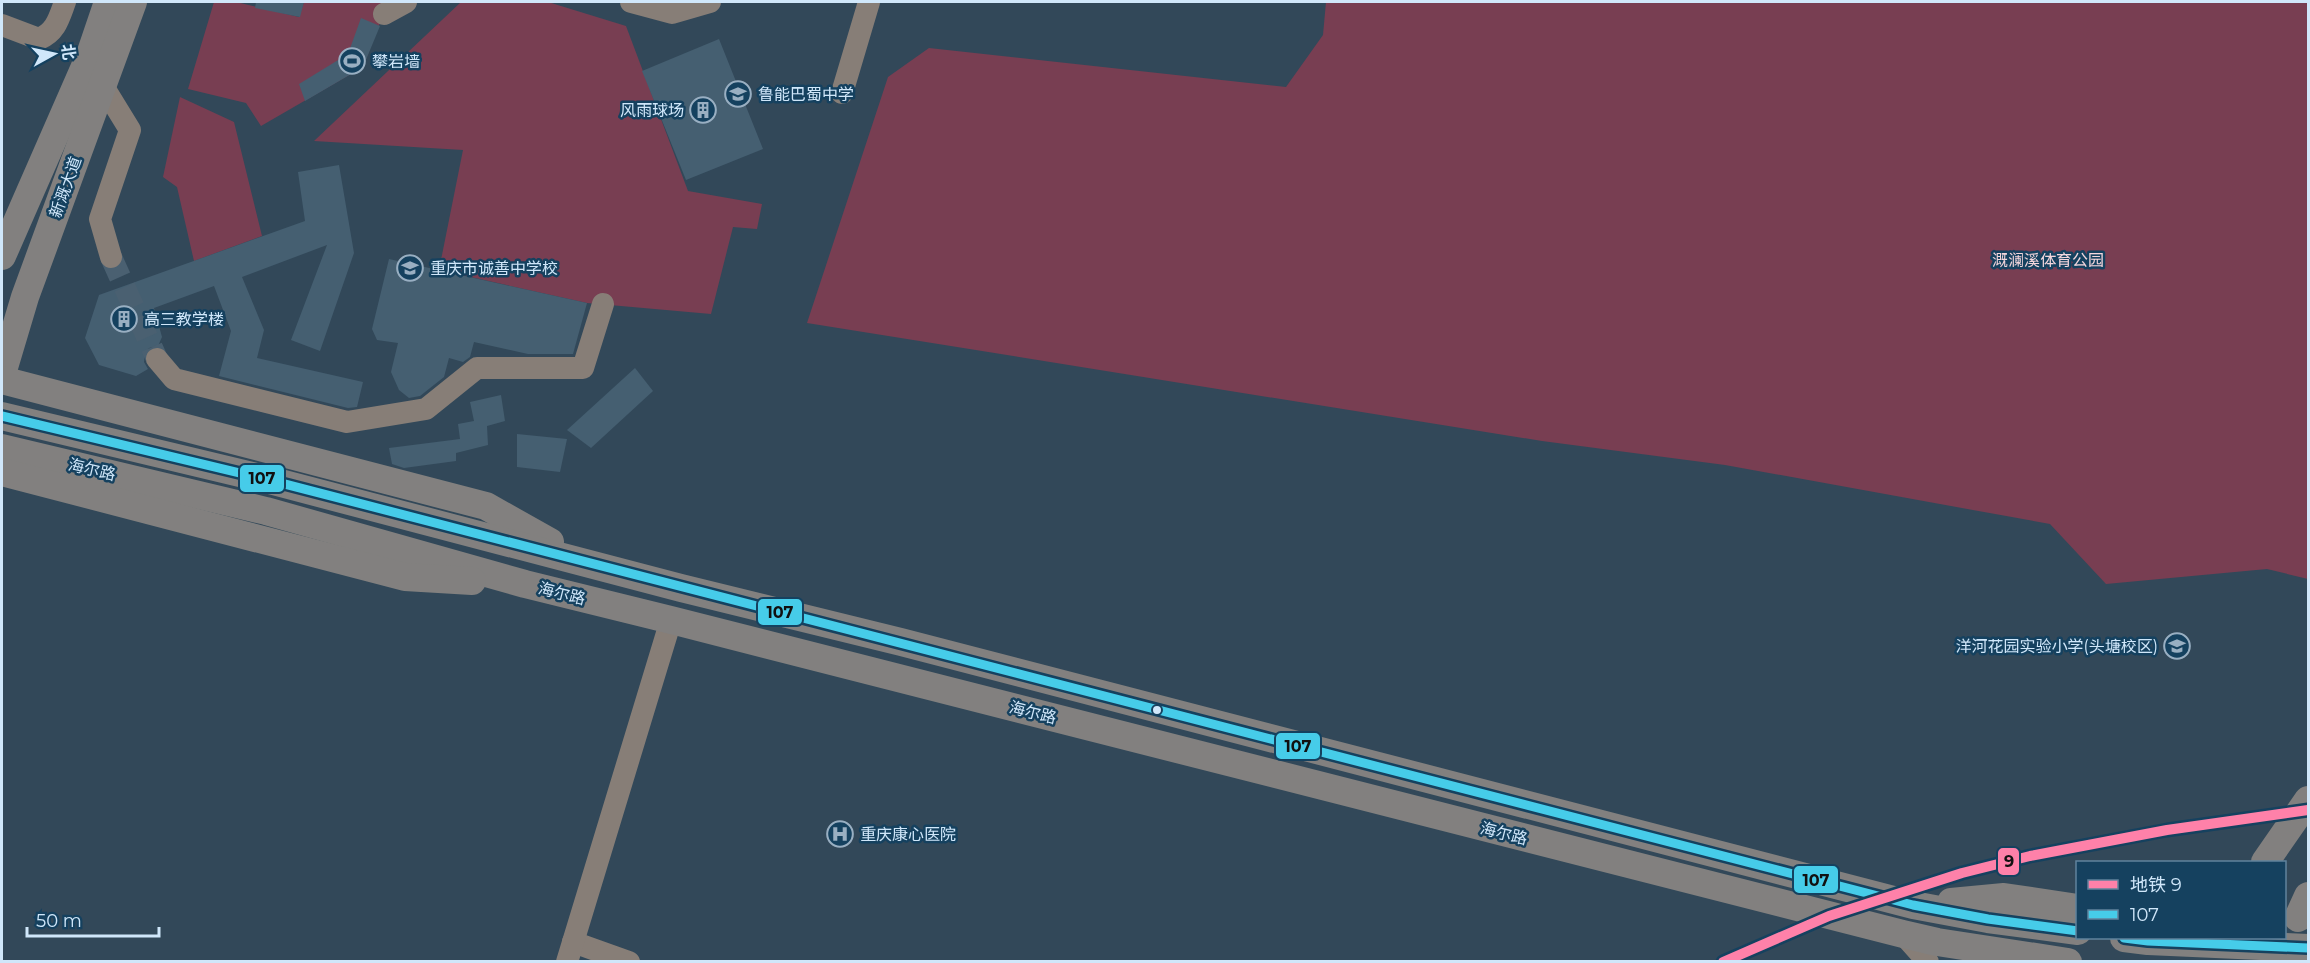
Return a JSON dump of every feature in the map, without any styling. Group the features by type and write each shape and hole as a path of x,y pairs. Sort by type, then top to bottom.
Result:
{"main road":[{"name":"新溉大道","path":"2,256 90,55 108,2"},
{"name":"新溉大道","path":"2,374 25,297 133,2"},
{"path":"2,380 486,506 583,561"},
{"name":"海尔路","path":"2,416 273,481 1913,905 1988,919 2076,931"},
{"name":"海尔路","path":"2,448 266,511 525,584 1903,934 2006,959 2068,962"},
{"path":"2,472 405,577 525,584"},
{"path":"2266,861 2306,800"},
{"path":"1913,905 2004,897 2076,908"},
{"path":"2132,939 2308,948"}],"street":[{"path":"2,25 39,39 50,34 65,2"},
{"path":"384,14 406,2"},
{"path":"631,2 672,13 710,2"},
{"path":"842,93 869,2"},
{"path":"103,86 130,130 100,219 111,257"},
{"path":"157,359 174,379 347,422 426,409 477,368 583,368 603,304"},
{"path":"629,962 570,952 671,620"},
{"path":"1903,934 1928,962"}],"green space":[{"path":"214,2 236,2 299,17 304,2 388,2 363,67 261,126 246,103 188,89"},
{"path":"461,2 548,2 626,26 688,191 762,204 757,229 733,227 711,314 587,303 439,270 463,150 314,141"},
{"name":"溉澜溪体育公园","path":"1326,2 2308,2 2308,579 2267,569 2106,584 2050,524 1725,465 1542,441 807,323 888,77 929,48 1286,87 1323,35"},
{"path":"180,97 234,122 262,236 194,261 177,187 163,177"}],"building":[{"path":"256,2 304,2 300,17 255,8"},
{"name":"攀岩墙","path":"361,18 380,26 363,67 305,101 299,84 348,54"},
{"name":"风雨球场","path":"719,39 763,149 686,180 642,71"},
{"name":"高三教学楼","path":"339,165 354,253 320,351 291,340 327,245 242,277 264,330 257,358 363,382 357,407 348,408 219,376 231,331 214,286 154,308 162,337 158,346 149,348 145,354 144,362 148,369 136,376 99,365 85,338 99,295 305,221 298,172"},
{"path":"389,259 587,303 573,354 528,354 474,342 470,357 463,362 449,358 444,377 420,396 409,398 399,390 391,372 398,343 377,340 372,329"},
{"path":"635,368 653,391 591,448 567,430"},
{"path":"501,395 505,421 487,426 488,445 456,453 456,461 404,468 392,464 389,448 460,439 458,424 474,421 470,402"},
{"path":"517,434 567,439 560,472 517,467"}],"tunnel":[{"path":"111,257 157,359"}],"metro line":[{"name":"9","path":"1723,962 1829,916 1962,873 2030,856 2167,830 2308,810"}],"transit line":[{"name":"107","path":"2,416 273,481 1913,905 1988,919 2076,931"},
{"name":"107","path":"2132,939 2308,948"}],"place":[{"name":"攀岩墙","path":"352,61"},
{"name":"鲁能巴蜀中学","path":"738,94"},
{"name":"风雨球场","path":"703,110"},
{"name":"重庆市诚善中学校","path":"410,268"},
{"name":"高三教学楼","path":"124,319"},
{"name":"洋河花园实验小学(头塘校区)","path":"2177,646"},
{"name":"重庆康心医院","path":"840,834"}]}
